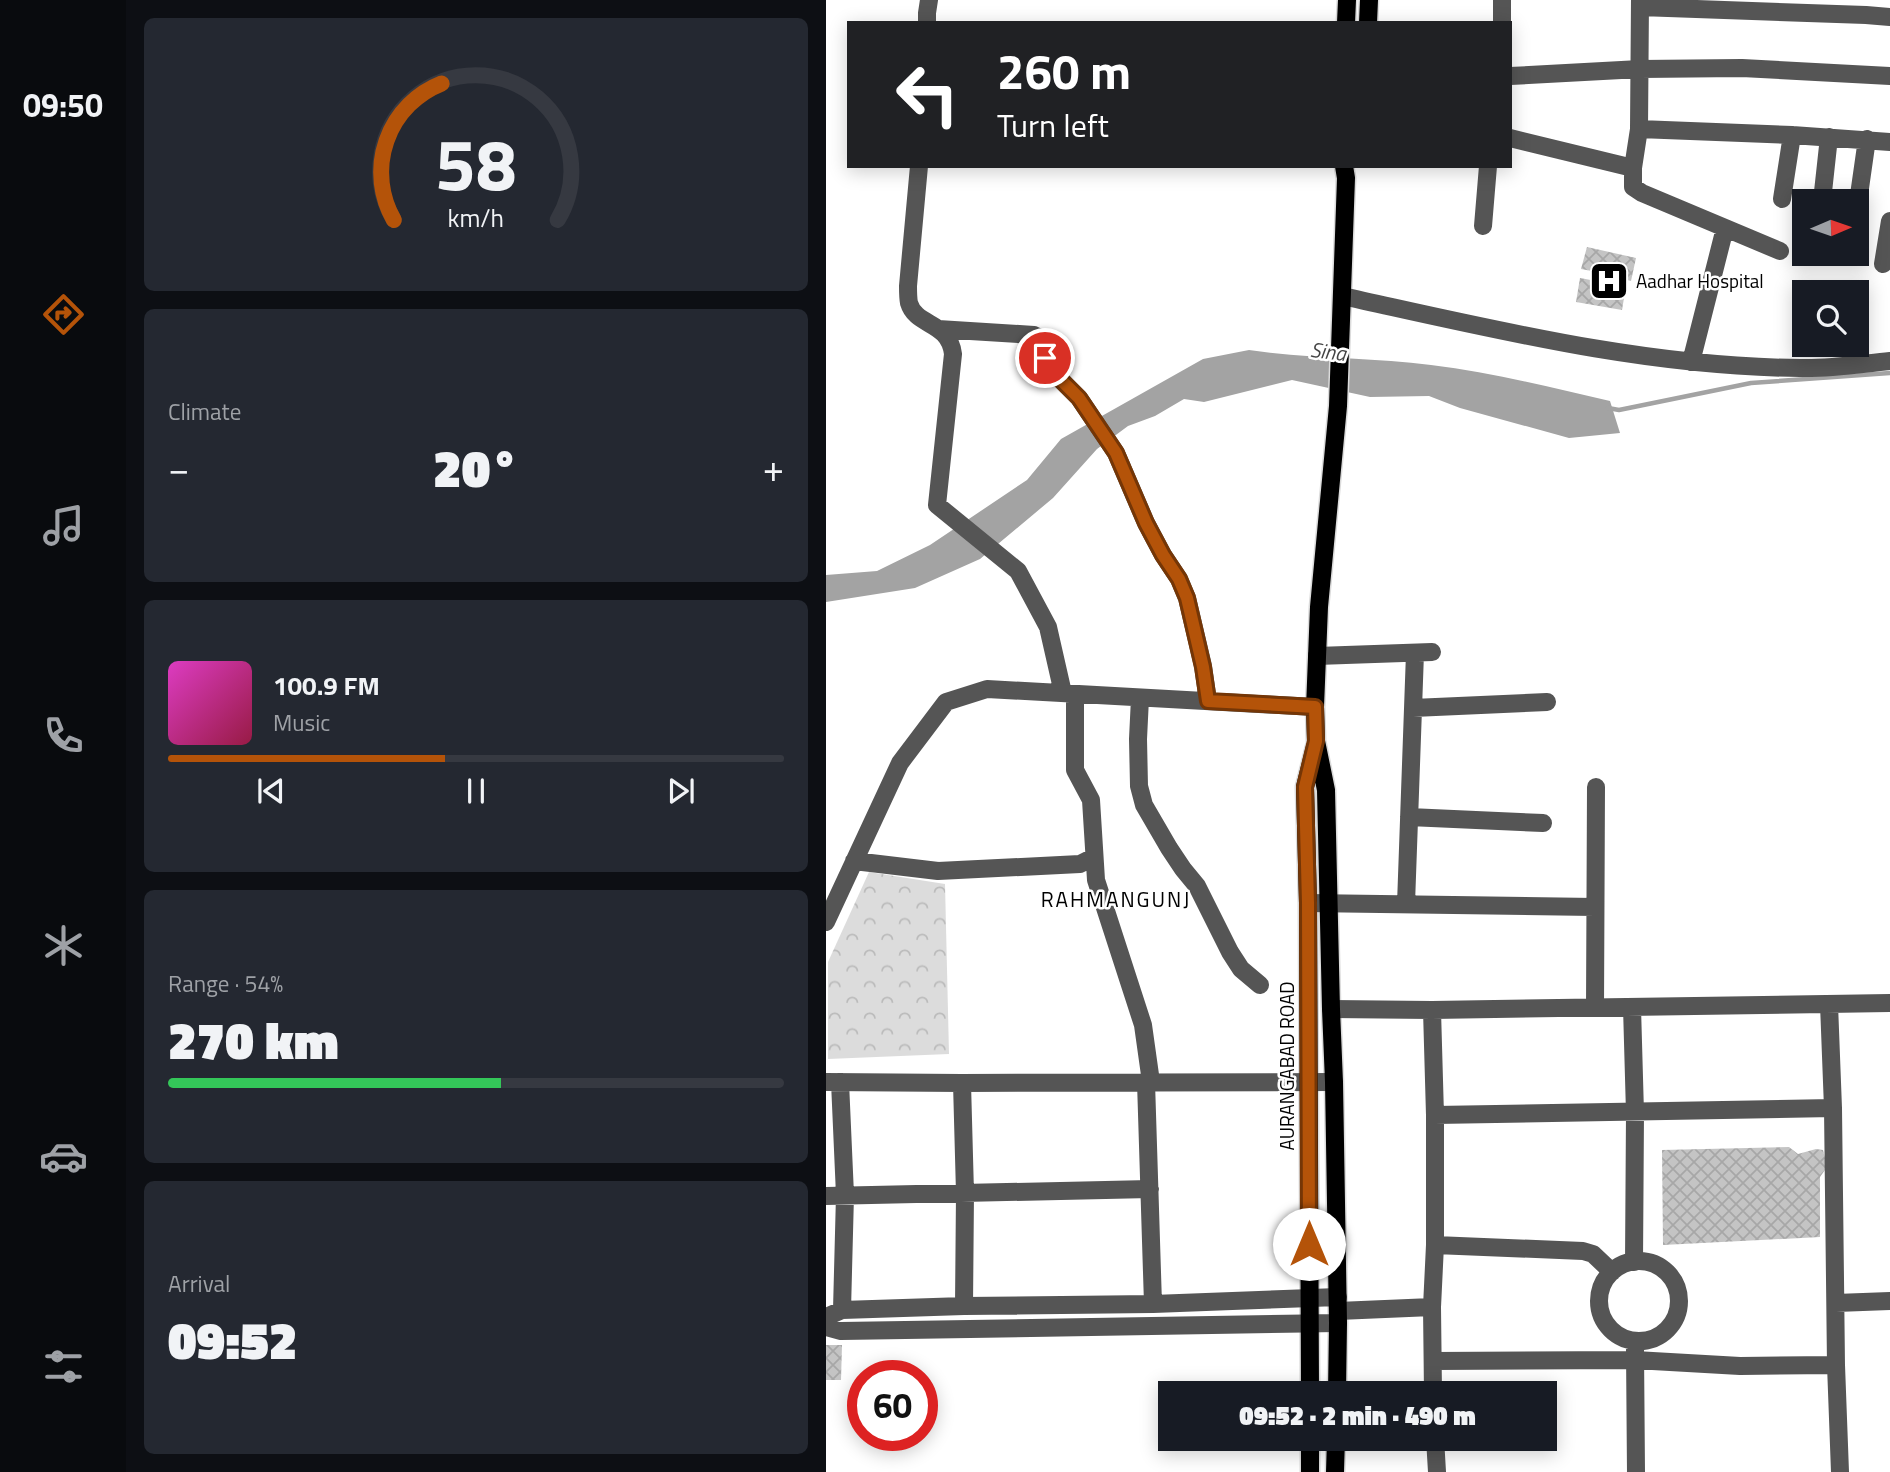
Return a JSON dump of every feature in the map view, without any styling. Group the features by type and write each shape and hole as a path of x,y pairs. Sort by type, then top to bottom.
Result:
{"main road":[{"path":"1346,21 1347,0"},
{"path":"1368,21 1369,0"},
{"path":"1342,305 1348,170"},
{"name":"AURANGABAD ROAD","path":"1337,1381 1334,1082 1326,790 1316,741 1315,707 1320,607 1338,406 1342,305"},
{"name":"AURANGABAD ROAD","path":"1310,1381 1305,787 1316,741"},
{"path":"1310,1451 1310,1472"},
{"path":"1335,1472 1336,1451"}],"street":[{"path":"927,21 929,0"},
{"path":"1502,0 1502,21"},
{"path":"1780,251 1633,187 1639,129 1640,4 1890,17"},
{"path":"1512,76 1640,69 1742,68 1890,76"},
{"path":"1639,129 1890,142"},
{"path":"1782,199 1792,135"},
{"path":"1823,189 1829,137"},
{"path":"1512,138 1633,168"},
{"path":"1860,189 1867,139"},
{"path":"919,168 908,286 909,304 914,312 947,335 953,354 937,505 1018,571 1048,627 1069,694 1075,770 1091,800 1096,880 1143,1025 1149,1082 1153,1304"},
{"path":"1483,226 1488,168"},
{"path":"1883,264 1890,221"},
{"path":"1691,362 1725,228"},
{"path":"1342,305 1615,353 1691,362 1799,368 1890,361"},
{"path":"937,329 1034,335 1043,342 1045,358 1051,370 1079,398 1116,453 1146,523 1179,579 1187,598 1208,701"},
{"path":"1317,656 1424,652 1413,708 1406,904"},
{"path":"826,922 900,763 946,702 986,689 1315,707"},
{"path":"1140,698 1139,786 1144,805 1176,858 1197,886 1235,960 1241,969 1260,985"},
{"path":"1413,708 1547,702"},
{"path":"1595,1007 1596,788"},
{"path":"1409,817 1543,823"},
{"path":"854,861 951,871 1080,864 1094,857"},
{"path":"1308,903 1595,907"},
{"path":"1331,1009 1890,1003"},
{"path":"1829,1004 1840,1472"},
{"path":"1632,1007 1635,1113 1634,1262"},
{"path":"1432,1010 1435,1115 1433,1381"},
{"path":"1334,1082 833,1082 845,1195 834,1314 964,1306 1153,1304 1309,1298 1338,1310"},
{"path":"962,1083 964,1306"},
{"path":"1435,1115 1833,1108"},
{"path":"826,1196 1150,1189"},
{"path":"1435,1245 1583,1251 1593,1254 1612,1272"},
{"path":"1640,1261 1653,1263 1665,1270 1674,1280 1679,1292 1680,1306 1676,1319 1668,1330 1657,1338 1644,1342 1618,1336 1608,1327 1601,1315 1599,1303 1601,1289 1612,1272 1627,1262 1640,1261"},
{"path":"1836,1303 1890,1301"},
{"path":"826,1327 841,1331 1310,1323 1338,1310 1432,1307"},
{"path":"1635,1341 1636,1472"},
{"path":"1433,1361 1635,1360 1740,1366 1836,1365"},
{"path":"1436,1451 1437,1472"}],"green space":[{"path":"869,872 945,884 949,1054 828,1059 828,962"}],"shaded area":[{"path":"1249,350 1408,362 1521,381 1610,401 1620,433 1569,438 1460,408 1429,396 1370,397 1292,380 1204,402 1184,399 1155,416 1128,426 1097,449 1053,498 980,559 915,588 826,602 826,575 877,571 930,545 1027,480 1061,439 1203,359"}],"building":[{"path":"1587,247 1636,258 1631,281 1627,280 1622,310 1576,302 1580,278 1596,281 1597,272 1581,269"},
{"path":"1789,1147 1798,1154 1823,1150 1827,1167 1820,1177 1820,1237 1663,1245 1662,1150"},
{"path":"826,1345 842,1345 841,1380 826,1380"}],"waterway":[{"name":"Sina","path":"1608,408 1619,410 1751,383 1890,373"}],"place":[{"name":"Aadhar Hospital","path":"1609,281"}],"district":[{"name":"RAHMANGUNJ","path":"1116,900"}],"route":[{"path":"1045,358 1051,370 1079,398 1116,453 1146,523 1179,579 1187,598 1208,701 1315,707 1316,741 1305,787 1309,1244"}]}
